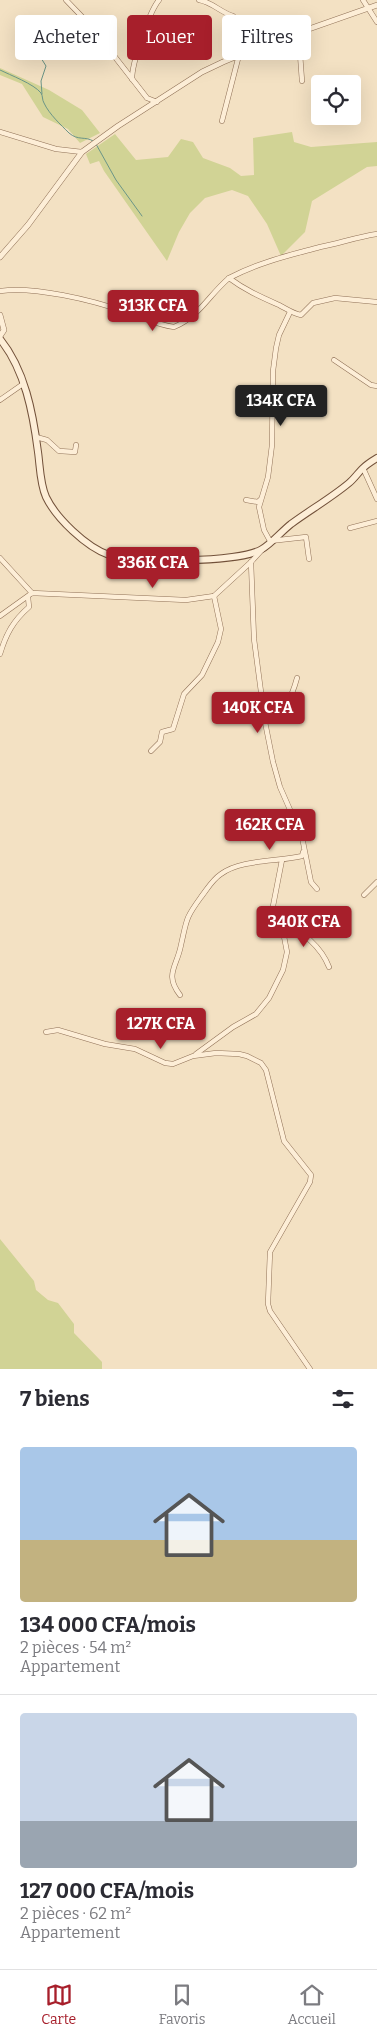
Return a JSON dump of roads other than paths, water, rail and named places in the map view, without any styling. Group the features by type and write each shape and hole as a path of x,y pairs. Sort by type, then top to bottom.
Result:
{"main road":[{"path":"0,337 14,359 21,375 36,437 46,496 55,511 72,529 95,548 109,554 125,558 190,560 230,558 263,549 270,541 351,482 363,468 377,458"}],"street":[{"path":"66,0 90,25 147,98 157,102"},
{"path":"132,79 136,56 152,12 159,0"},
{"path":"199,0 209,3 230,15"},
{"path":"363,0 370,8 377,22"},
{"path":"311,29 377,5"},
{"path":"0,257 28,225 82,152 94,142 202,72 228,60"},
{"path":"222,121 238,60"},
{"path":"300,60 302,81"},
{"path":"147,98 147,108"},
{"path":"0,132 56,149 82,152"},
{"path":"0,290 20,289 52,293 123,311 165,326 174,327 186,322 201,310 229,278 252,266 271,259 356,237 377,234"},
{"path":"229,278 251,293 290,312 301,315 312,303 335,298 377,302"},
{"path":"290,312 279,335 276,348 273,380 272,445 268,477 260,498 259,514 270,541 306,537 309,559"},
{"path":"0,315 4,330 0,337"},
{"path":"334,360 371,385 377,386"},
{"path":"0,400 22,384"},
{"path":"36,437 47,440 59,451 74,452 76,445"},
{"path":"363,468 377,499"},
{"path":"246,500 258,502 260,498"},
{"path":"350,528 377,521"},
{"path":"0,616 30,595 186,600 214,596 263,549"},
{"path":"0,558 30,595 29,607 12,623 0,654"},
{"path":"251,562 254,639 265,722 280,787 302,837 308,873 311,882 317,889"},
{"path":"151,752 160,742 162,732 173,729 184,694 202,675 218,642 221,629 214,596"},
{"path":"265,722 279,715 297,678"},
{"path":"180,995 173,983 172,976 182,945 184,927 189,913 210,883 222,873 232,868 246,864 302,856 304,850"},
{"path":"46,1032 58,1030 105,1044 135,1049 165,1063 180,1062 206,1048 233,1027 256,1014 269,998 283,970 287,952 282,926 274,912 282,860"},
{"path":"364,896 377,882"},
{"path":"282,926 294,929 310,941 324,957 329,967"},
{"path":"193,1056 216,1053 239,1054 261,1063 266,1070 284,1141 311,1175 307,1188 270,1252 268,1304 270,1311 310,1369"}],"waterway":[{"path":"42,60 46,66 41,81 42,94"},
{"path":"0,70 28,83 38,90 42,94 43,102 49,111 69,133 76,137 93,141"},
{"path":"96,144 116,180 142,216"}]}
